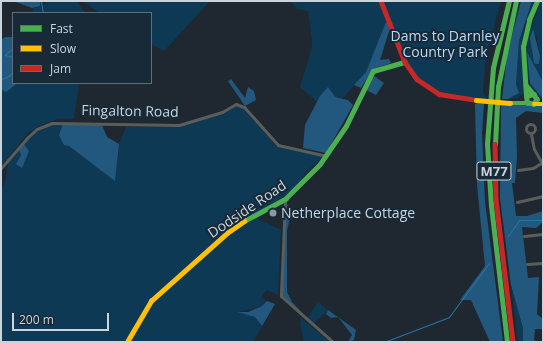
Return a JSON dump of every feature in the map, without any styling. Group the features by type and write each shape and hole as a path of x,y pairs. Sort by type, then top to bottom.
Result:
{"main road":[{"path":"381,1 405,62 417,79 435,93 454,98 510,103 535,96"},
{"name":"M77","path":"507,342 491,206 487,144 493,68 509,1"},
{"name":"M77","path":"513,342 496,199 494,156 499,79 516,1"},
{"path":"526,99 524,43 537,1"},
{"name":"Dodside Road","path":"127,342 151,301 211,246 254,214 285,199 327,156 346,126 373,72 405,62"},
{"path":"526,84 535,96 543,103"},
{"path":"534,104 535,96"},
{"path":"526,99 534,104 543,103"}],"street":[{"name":"Fingalton Road","path":"1,168 28,136 37,129 52,123 179,125 222,112 236,104 244,107 278,145 327,156"},
{"path":"518,170 524,170 542,164 534,149 531,134"},
{"path":"524,170 524,176"},
{"path":"524,195 525,200"},
{"path":"517,202 543,196"},
{"path":"285,199 281,296 333,342"},
{"path":"535,230 536,235"},
{"path":"524,236 543,234"},
{"path":"527,264 543,263"}],"green space":[{"path":"40,1 43,1 43,6 48,1 77,1 84,12 32,12 33,8 40,6"},
{"path":"82,1 210,1 164,51 152,45 152,12 98,12"},
{"path":"290,1 379,1 386,22 371,63 366,72 343,98 320,96 317,102 300,87 312,47 312,40 308,11 298,9"},
{"name":"Dams to Darnley Country Park","path":"381,1 501,1 486,56 483,92 488,101 465,99 430,90 409,69"},
{"path":"532,1 535,1 524,28 521,50 525,91 518,98 508,99 519,93 516,84 519,41"},
{"path":"541,1 543,1 543,82 531,65 529,53 530,83 539,91 543,101 530,86 526,70 527,38","holes":["536,34 540,56 539,64 532,55"]},
{"path":"17,84 79,84 74,119 57,119 39,126 28,133 1,166 1,89 6,92"},
{"path":"237,106 242,107 276,146 320,155 322,158 306,172 294,190 221,235 147,303 125,342 1,342 1,187 5,183 8,162 19,150 21,155 18,160 29,151 24,144 33,134 50,125 63,124 69,146 115,180 119,144 126,127 181,126"},
{"path":"254,217 281,230 278,295 267,290 261,297 267,301 262,306 238,312 255,317 262,326 253,342 130,342 148,307 216,245"},
{"path":"511,285 523,328 523,342 518,342"},
{"path":"318,302 328,310 313,324 307,318"},
{"path":"301,318 330,342 304,342 300,324"}],"shaded area":[{"path":"13,1 40,1 40,6 32,8"},
{"path":"521,1 532,1 519,41 516,84 519,93 508,99 502,99 507,55"},
{"path":"386,22 390,28 380,60 389,59 391,63 373,69 361,88 354,85 366,72"},
{"path":"533,29 540,56 539,64 534,63 530,38"},
{"path":"5,37 12,37 12,84 17,84 6,92 1,89 1,40"},
{"path":"527,52 543,82 543,99 530,83"},
{"path":"374,76 384,83 376,95 366,90"},
{"path":"231,79 245,98 248,87 254,91 256,100 245,106 228,81"},
{"path":"328,87 335,97 348,100 353,105 326,153 303,148 305,125 320,96"},
{"path":"484,103 482,133 485,202 503,342 490,342 471,300 460,300 485,266 477,185 475,104"},
{"path":"501,104 543,106 543,113 526,111 516,118 517,157 515,183 512,183 516,216 527,216 543,211 543,222 536,228 522,227 528,278 539,277 537,314 543,319 543,329 535,329 534,340 538,342 523,342 523,328 511,285 500,198"},
{"path":"63,124 102,125 107,137 119,144 115,181 69,146 64,145 59,135"},
{"path":"24,144 29,151 22,168 16,164 21,155 19,150"},
{"path":"286,202 291,212 287,231 287,292 292,302 306,317 283,296 281,291"},
{"path":"267,301 275,304 262,326 255,317 237,312 248,312 262,306"},
{"path":"328,310 338,317 331,318 326,314"},
{"path":"338,317 356,330 354,340 348,342 352,335"}],"waterway":[{"path":"41,1 43,12"},
{"path":"12,49 5,55 12,57"},
{"path":"1,79 9,76 12,72"},
{"path":"508,236 519,220 543,220"},
{"path":"384,342 449,317 489,263"}],"traffic: fast":[{"path":"507,342 491,206 487,144 493,68 509,1"},
{"path":"495,144 498,87 516,1"},
{"path":"526,96 523,47 529,20 537,1"},
{"path":"244,221 285,199 320,164 346,126 373,71 405,62"},
{"path":"526,85 535,96 537,99 534,104 527,103 526,96 534,94"},
{"path":"510,103 527,103"}],"traffic: slow":[{"path":"476,100 510,103"},
{"path":"534,104 543,104"},
{"path":"127,342 151,301 227,233 244,221"}],"traffic: jam":[{"path":"381,1 405,62 417,79 439,94 476,100"},
{"path":"495,144 496,199 513,342"}],"place":[{"name":"Netherplace Cottage","path":"273,213"}]}
